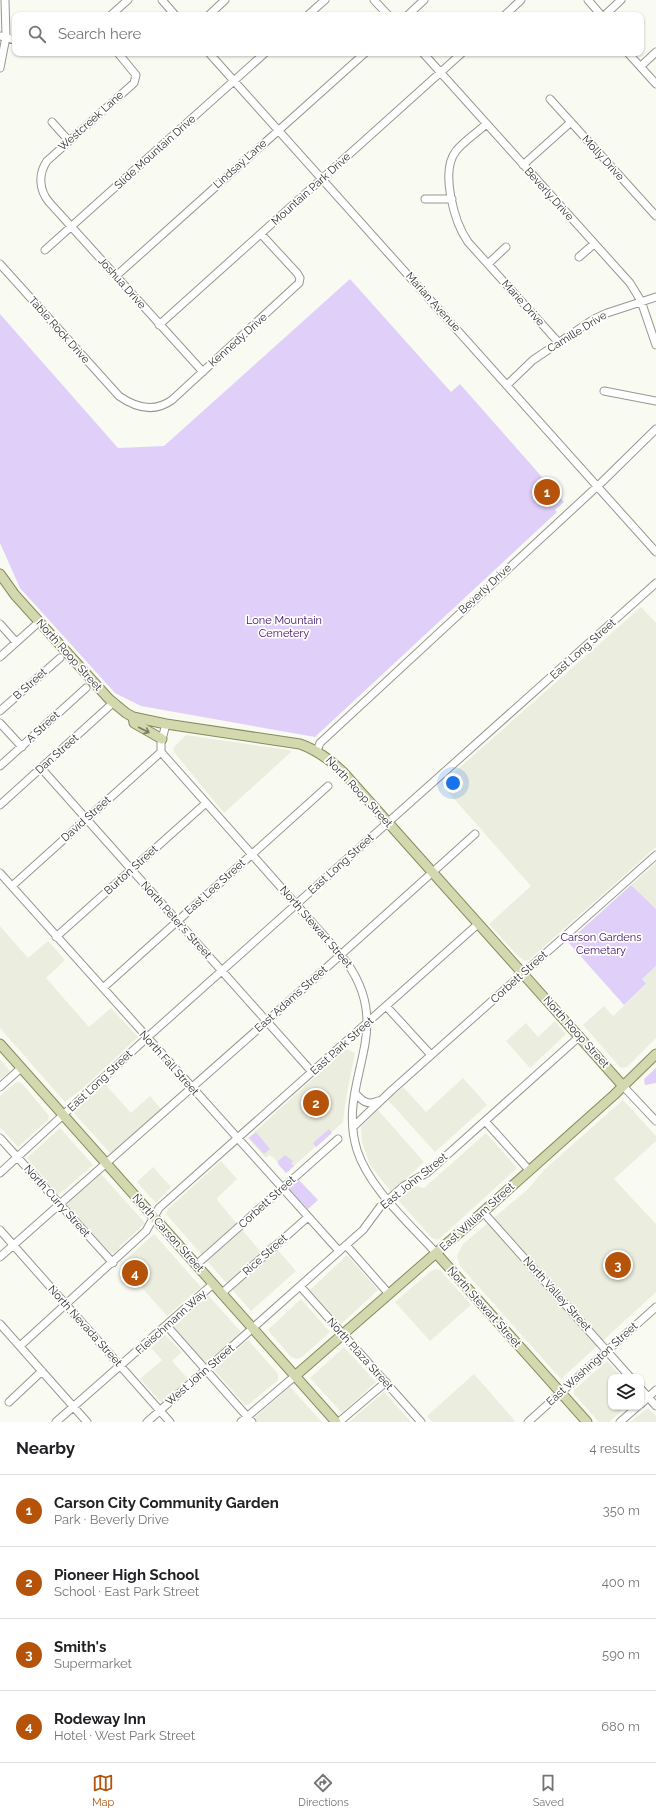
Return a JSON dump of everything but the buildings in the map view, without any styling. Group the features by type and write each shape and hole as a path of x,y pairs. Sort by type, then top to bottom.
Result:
{"main road":[{"name":"North Roop Street","path":"0,574 14,595 126,713 166,724 269,738 300,744 317,751 343,772 387,823 624,1086"},
{"path":"133,716 134,723 138,727 162,739"},
{"name":"North Carson Street","path":"0,1044 336,1422"},
{"name":"East William Street","path":"295,1376 483,1212 624,1086 656,1054"},
{"name":"North Stewart Street","path":"436,1253 587,1422"}],"street":[{"path":"0,68 5,0"},
{"path":"114,12 128,0"},
{"path":"162,0 172,12"},
{"path":"212,12 225,0"},
{"path":"311,12 325,0"},
{"path":"374,0 385,12"},
{"path":"411,12 424,0"},
{"path":"508,12 521,0"},
{"path":"588,0 600,12"},
{"path":"607,12 621,0"},
{"path":"640,66 656,52"},
{"name":"Westcreek Lane","path":"43,193 40,178 45,165 68,141 134,83 136,75 120,56"},
{"name":"Marian Avenue","path":"212,56 656,552"},
{"name":"Slide Mountain Drive","path":"45,250 262,56"},
{"name":"Lindsay Lane","path":"116,276 362,56"},
{"name":"Beverly Drive","path":"425,56 630,283 641,302 656,346"},
{"name":"Mountain Park Drive","path":"159,325 459,56"},
{"path":"631,56 656,84"},
{"name":"Molly Drive","path":"550,100 656,216"},
{"path":"52,122 68,141"},
{"path":"523,165 571,122"},
{"name":"Marie Drive","path":"486,124 456,151 448,169 452,199 458,222 463,234 488,264 559,343"},
{"name":"Joshua Drive","path":"43,193 71,227 203,372"},
{"path":"425,199 452,199"},
{"name":"Kennedy Drive","path":"119,396 139,407 146,408 160,407 172,400 299,283 298,273 261,234"},
{"path":"579,257 594,244"},
{"path":"488,264 506,247"},
{"name":"Table Rock Drive","path":"0,264 119,396"},
{"name":"Camille Drive","path":"507,385 533,360 607,313 656,297"},
{"path":"604,391 656,401"},
{"name":"Beverly Drive","path":"317,751 320,744 334,730 598,486 656,429"},
{"name":"East Long Street","path":"0,1173 146,1038 656,583"},
{"path":"0,657 39,622"},
{"path":"0,624 16,642"},
{"name":"B Street","path":"0,711 60,658"},
{"name":"A Street","path":"0,766 86,688"},
{"name":"Dan Street","path":"0,805 114,702"},
{"path":"0,724 22,747"},
{"path":"161,752 162,739 166,724"},
{"name":"North Stewart Street","path":"161,752 341,955 352,970 360,987 367,1010 368,1023 355,1093 353,1127 361,1161 373,1182 436,1253"},
{"name":"David Street","path":"12,886 161,752"},
{"name":"North Peter's Street","path":"41,768 312,1072"},
{"name":"East Lee Street","path":"103,988 328,786"},
{"name":"Burton Street","path":"56,937 206,803"},
{"name":"East Adams Street","path":"0,1257 192,1088 475,834"},
{"name":"Corbett Street","path":"353,1127 431,1055 656,855"},
{"name":"North Fall Street","path":"0,873 339,1252"},
{"name":"East Park Street","path":"20,1346 113,1263 146,1231 160,1208 478,924"},
{"path":"386,1006 431,1055"},
{"name":"East John Street","path":"252,1329 363,1230 380,1207 404,1186 428,1172 580,1036"},
{"path":"0,1087 21,1068"},
{"name":"North Roop Street","path":"624,1086 656,1121"},
{"path":"355,1093 362,1101 368,1103 374,1103 382,1099"},
{"path":"485,1121 529,1170"},
{"name":"North Curry Street","path":"0,1138 113,1263"},
{"name":"Corbett Street","path":"196,1265 338,1139"},
{"name":"North Valley Street","path":"483,1212 627,1374"},
{"name":"Rice Street","path":"221,1294 308,1217"},
{"name":"North Nevada Street","path":"0,1230 170,1422"},
{"path":"346,1245 389,1294"},
{"name":"Fleischmann Way","path":"56,1422 121,1367 213,1284"},
{"name":"North Plaza Street","path":"300,1286 420,1422"},
{"name":"East Washington Street","path":"528,1422 655,1310"},
{"path":"0,1324 87,1422"},
{"path":"167,1326 250,1419"},
{"name":"West John Street","path":"147,1422 252,1329"},
{"path":"9,1402 42,1371"},
{"path":"241,1422 250,1419 295,1376"},
{"path":"339,1422 386,1382"},
{"path":"644,1401 656,1390"},
{"path":"644,1392 656,1406"},
{"path":"620,1422 634,1410"}],"shaded area":[{"path":"641,607 656,623 656,847 529,960 525,961 516,954 489,924 531,886 441,784"},
{"path":"186,735 289,750 291,752 224,813 174,752 173,748"},
{"path":"656,863 656,909 631,885"},
{"path":"0,926 28,958 48,941 65,960 46,978 89,1027 111,1008 138,1037 82,1089 65,1102 0,1028"},
{"path":"656,966 656,1038 627,1067 620,1067 583,1025 604,1006 613,1016 646,985 641,979"},
{"path":"555,1021 566,1034 530,1068 506,1041 526,1023 538,1037"},
{"path":"346,1049 355,1053 343,1122 286,1173 274,1158 269,1155 266,1158 248,1138"},
{"path":"0,1059 10,1071 0,1080"},
{"path":"463,1078 487,1105 435,1152 388,1100 403,1087 426,1112"},
{"path":"17,1082 21,1083 25,1087 49,1116 48,1120 18,1147 0,1127 0,1096"},
{"path":"105,1084 131,1113 150,1096 161,1109 111,1154 73,1112"},
{"path":"623,1100 656,1136 656,1141 614,1179 656,1224 656,1292 561,1379 460,1266 457,1256 463,1244 527,1190 545,1169"},
{"path":"378,1110 424,1162 391,1192 370,1165 362,1142 361,1127"},
{"path":"60,1128 93,1165 58,1195 27,1158"},
{"path":"486,1133 517,1168 438,1240 432,1238 399,1201 399,1198 411,1188 416,1186 424,1188"},
{"path":"221,1161 237,1179 217,1198 217,1200 260,1251 271,1242 296,1271 251,1311 166,1214 168,1209"},
{"path":"153,1167 171,1187 156,1203 137,1182"},
{"path":"100,1173 145,1223 114,1253 111,1253 67,1206 67,1202"},
{"path":"154,1234 201,1287 167,1316 121,1264"},
{"path":"346,1256 348,1256 378,1290 341,1324 310,1290"},
{"path":"436,1269 441,1271 471,1305 430,1341 395,1302 431,1271"},
{"path":"208,1295 241,1332 206,1363 174,1327"},
{"path":"301,1299 330,1332 302,1357 297,1359 291,1357 268,1330"},
{"path":"165,1335 182,1352 172,1361 188,1379 162,1403 140,1379 162,1360 151,1348"},
{"path":"248,1340 278,1374 278,1380 248,1405 245,1405 214,1370"},
{"path":"344,1347 376,1382 342,1413 310,1378"},
{"path":"607,1361 619,1374 608,1374 608,1410 623,1410 609,1422 599,1422 574,1394 574,1390"},
{"path":"474,1374 515,1421 432,1422 427,1416"},
{"path":"290,1387 322,1422 257,1422 254,1418"},
{"path":"384,1392 411,1422 349,1422 350,1421"},
{"path":"648,1408 656,1416 656,1422 630,1422"}],"green space":[{"name":"Lone Mountain Cemetery","path":"350,279 451,392 460,384 564,502 555,510 557,512 315,737 141,706 115,693 20,588 0,543 0,314 118,448 164,446"},
{"name":"Carson Gardens Cemetary","path":"631,885 656,909 656,966 642,979 646,984 624,1005 568,942"},
{"path":"656,1068 656,1083 645,1085 644,1079"},
{"path":"329,1129 332,1133 316,1147 313,1143"},
{"path":"256,1132 270,1149 264,1154 249,1138"},
{"path":"285,1155 293,1161 291,1163 294,1166 286,1173 278,1164 278,1161"},
{"path":"299,1180 318,1200 308,1209 289,1189"}],"place":[{"name":"Carson City Community Garden","path":"547,492"},
{"name":"Pioneer High School","path":"316,1103"},
{"name":"Smith's","path":"618,1265"},
{"name":"Rodeway Inn","path":"135,1273"}]}
